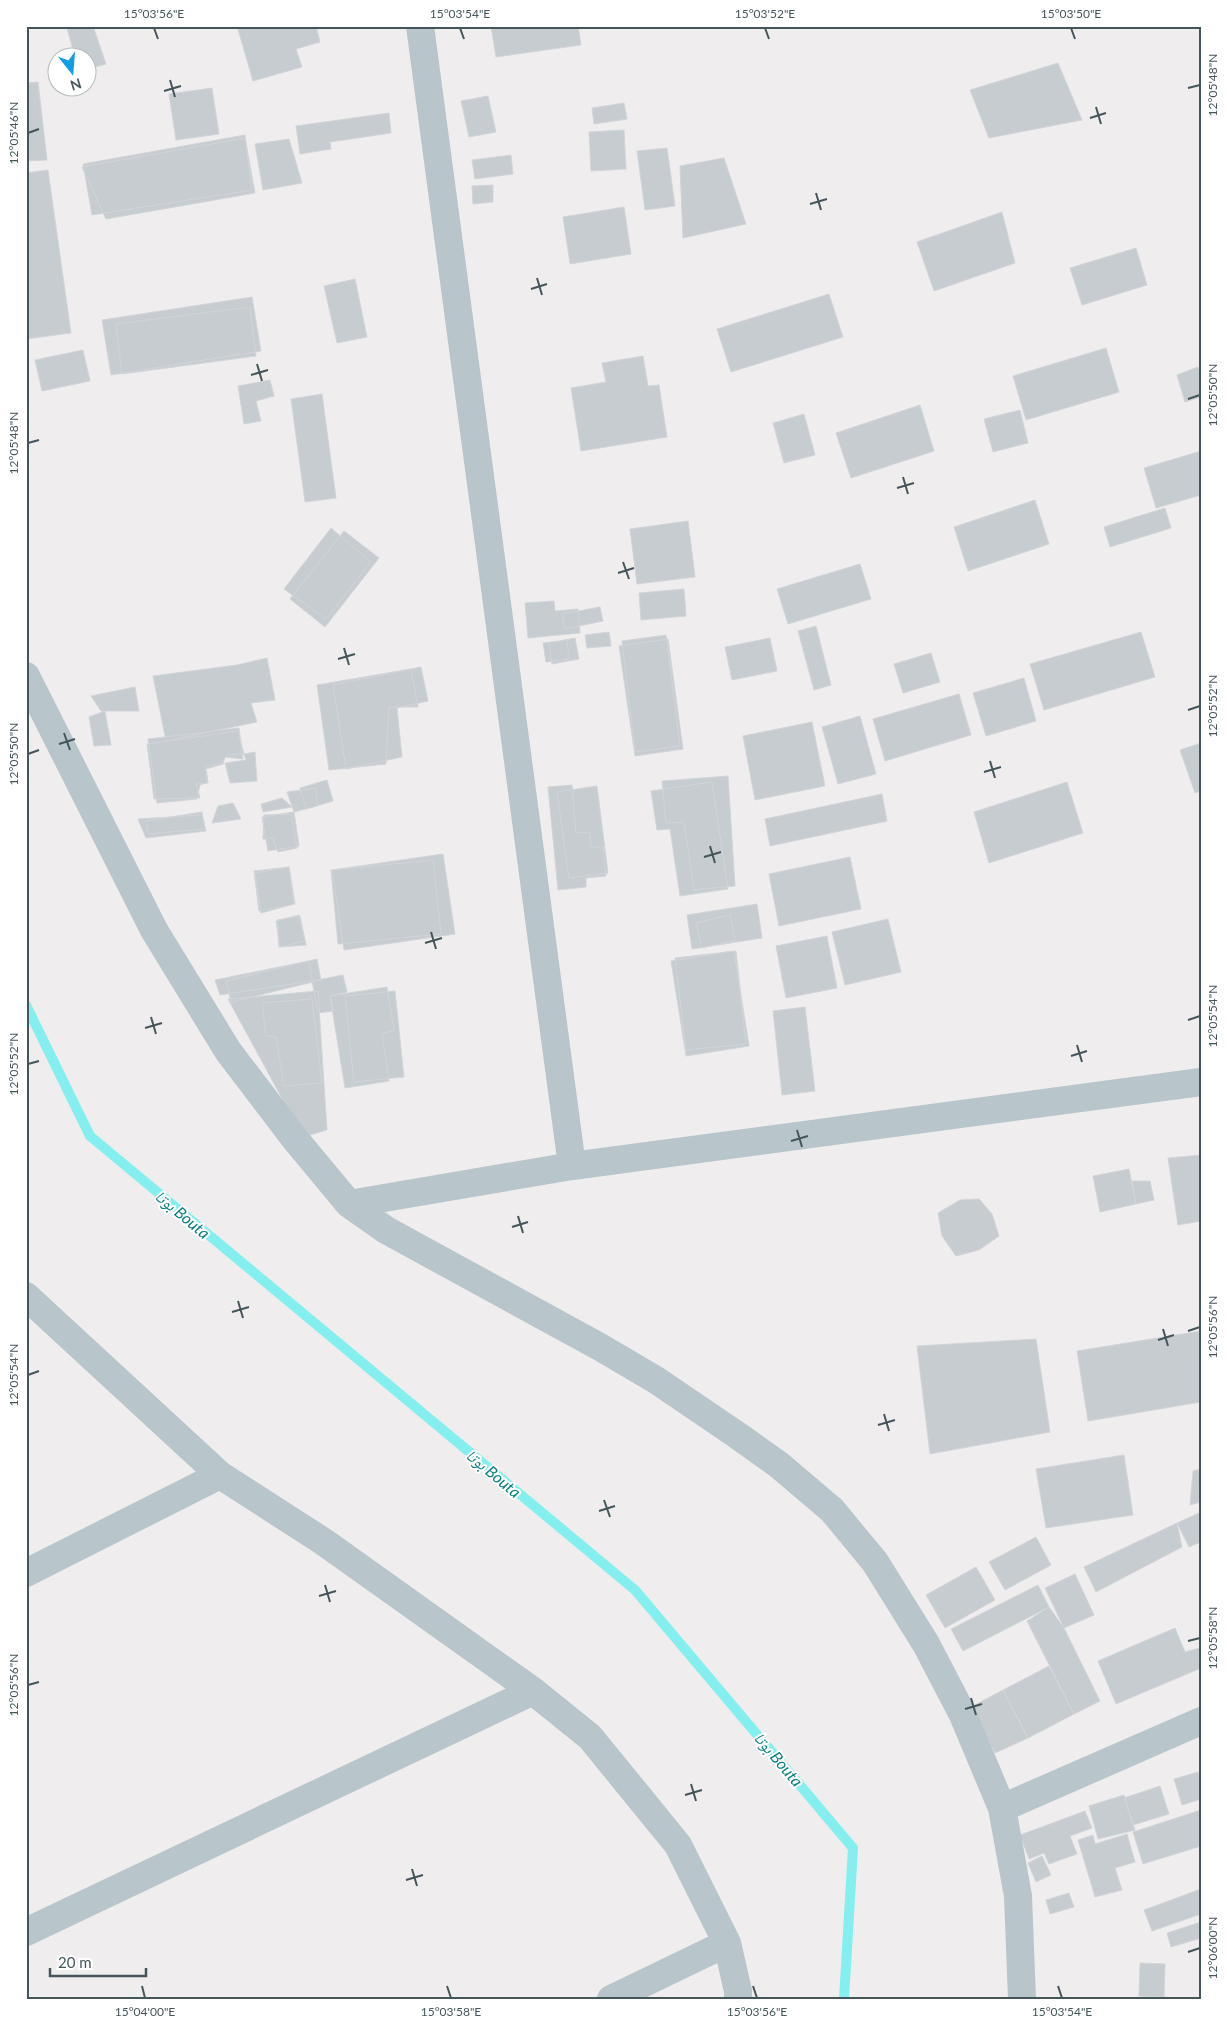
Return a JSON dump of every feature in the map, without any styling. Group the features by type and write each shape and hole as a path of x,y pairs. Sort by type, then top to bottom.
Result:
{"street":[{"path":"420,26 572,1166"},
{"path":"26,676 159,938 228,1050 295,1139 349,1204 386,1230 600,1346 656,1380 779,1465 832,1510 875,1562 926,1644 963,1715 1002,1808 1018,1896 1022,1999"},
{"path":"349,1204 572,1166 1201,1082"},
{"path":"26,1296 220,1475 324,1542 533,1691 590,1737 678,1845 727,1943 738,1991 738,1999"},
{"path":"26,1573 220,1475"},
{"path":"26,1932 533,1691"},
{"path":"1002,1808 1201,1721"},
{"path":"610,1999 727,1943"}],"building":[{"path":"93,26 106,64 98,66 98,48 73,48 67,28"},
{"path":"237,26 316,26 320,42 296,49 302,67 253,81"},
{"path":"491,26 578,26 581,45 496,57"},
{"path":"1058,63 1082,120 989,138 970,90"},
{"path":"38,82 47,160 26,161 26,83"},
{"path":"212,88 219,134 176,140 169,94"},
{"path":"488,96 496,132 469,137 461,101"},
{"path":"624,103 627,119 594,124 592,108"},
{"path":"389,113 391,133 330,142 331,149 300,154 296,126"},
{"path":"624,130 626,169 591,171 589,132"},
{"path":"245,135 252,190 92,215 83,164"},
{"path":"245,138 255,193 106,219 82,167"},
{"path":"289,139 302,183 263,190 255,144"},
{"path":"667,148 675,206 645,210 637,151"},
{"path":"511,155 513,174 475,179 472,160"},
{"path":"724,158 746,224 683,238 680,166"},
{"path":"48,170 71,333 26,339 26,173"},
{"path":"493,185 493,202 473,204 472,186"},
{"path":"624,207 631,254 570,264 563,217"},
{"path":"1002,212 1015,263 934,291 917,242"},
{"path":"1136,248 1147,285 1082,305 1070,268"},
{"path":"355,279 367,337 337,343 324,286"},
{"path":"829,294 843,337 731,372 717,329"},
{"path":"252,297 261,351 111,375 102,320"},
{"path":"250,307 256,356 122,374 116,324"},
{"path":"1106,348 1119,392 1026,420 1013,376"},
{"path":"83,350 90,381 42,391 35,360"},
{"path":"643,356 648,386 659,385 667,437 581,451 571,388 606,382 602,363"},
{"path":"1198,367 1201,374 1201,397 1185,402 1177,375"},
{"path":"270,380 274,396 256,401 261,421 244,424 238,386"},
{"path":"322,394 336,498 305,502 291,399"},
{"path":"920,405 934,451 851,478 836,433"},
{"path":"1020,410 1028,443 993,452 984,419"},
{"path":"804,414 815,455 784,463 773,423"},
{"path":"1201,451 1201,495 1156,508 1144,468"},
{"path":"1035,500 1049,544 968,571 954,527"},
{"path":"1165,508 1171,528 1110,547 1104,527"},
{"path":"688,521 695,577 637,584 630,529"},
{"path":"331,528 371,562 326,619 284,589"},
{"path":"344,531 379,558 325,627 290,599"},
{"path":"860,564 871,599 788,624 777,589"},
{"path":"684,589 686,616 641,620 639,593"},
{"path":"554,601 555,611 578,609 580,633 528,638 525,603"},
{"path":"600,607 603,621 565,629 562,614"},
{"path":"816,626 831,685 814,690 798,631"},
{"path":"609,632 611,646 587,648 585,635"},
{"path":"1141,632 1155,677 1044,710 1030,664"},
{"path":"666,635 680,746 635,752 622,641"},
{"path":"575,638 579,659 552,664 549,643"},
{"path":"770,638 777,671 732,680 725,647"},
{"path":"668,639 683,749 635,756 619,646"},
{"path":"567,640 569,659 546,662 543,643"},
{"path":"931,653 940,682 903,693 894,664"},
{"path":"267,658 275,700 251,703 257,722 166,741 153,676 237,665"},
{"path":"421,667 428,701 397,708 402,757 346,769 333,685"},
{"path":"411,669 418,707 389,707 386,764 329,770 317,685"},
{"path":"1024,678 1036,721 986,736 973,693"},
{"path":"135,687 139,711 101,711 91,696"},
{"path":"959,694 971,735 885,761 873,719"},
{"path":"105,711 111,745 94,746 89,717"},
{"path":"860,716 876,774 838,784 822,727"},
{"path":"812,722 825,786 755,800 743,736"},
{"path":"239,728 243,759 225,757 223,764 206,769 208,782 200,785 197,799 157,803 148,739"},
{"path":"238,731 244,754 228,754 221,763 205,767 208,783 196,784 200,798 154,799 147,744"},
{"path":"1201,743 1201,791 1195,793 1180,750"},
{"path":"255,752 257,781 230,783 225,763 246,760 244,754"},
{"path":"728,776 735,886 694,890 684,822 666,823 662,781"},
{"path":"327,780 333,801 306,809 300,788"},
{"path":"712,782 728,889 680,896 670,829 657,830 651,791"},
{"path":"1067,782 1083,833 989,863 974,812"},
{"path":"572,785 576,833 590,832 591,848 603,846 606,876 586,878 586,887 558,890 548,787"},
{"path":"597,786 608,873 569,878 557,792"},
{"path":"316,788 317,806 294,812 287,792"},
{"path":"882,794 887,821 770,846 765,819"},
{"path":"282,798 292,807 263,812 261,804"},
{"path":"233,803 241,819 212,823 218,806"},
{"path":"202,812 205,829 148,834 146,821"},
{"path":"294,812 299,846 268,851 262,817"},
{"path":"291,814 297,848 278,852 273,838 263,839 264,815"},
{"path":"202,815 206,831 146,838 138,819"},
{"path":"443,854 455,934 344,950 332,870"},
{"path":"850,857 861,909 779,926 769,874"},
{"path":"433,860 441,934 338,944 331,870"},
{"path":"289,867 294,904 261,913 255,873"},
{"path":"289,867 295,904 259,911 254,871"},
{"path":"757,904 762,938 692,949 687,915"},
{"path":"299,915 305,941 280,947 276,921"},
{"path":"730,915 735,940 702,948 696,923"},
{"path":"300,916 306,945 279,947 277,920"},
{"path":"888,919 901,972 845,985 832,932"},
{"path":"827,936 837,988 786,998 776,946"},
{"path":"734,951 749,1046 686,1056 671,961"},
{"path":"736,951 746,1044 686,1050 675,958"},
{"path":"317,959 321,980 231,1002 226,981"},
{"path":"309,961 312,981 220,995 215,980"},
{"path":"343,975 347,992 330,996 333,1011 318,1013 312,981"},
{"path":"387,987 394,1031 382,1033 389,1081 345,1088 330,996"},
{"path":"318,991 327,1130 303,1137 228,999"},
{"path":"395,991 404,1077 354,1082 345,996"},
{"path":"312,999 322,1083 284,1086 276,1037 266,1036 262,1003"},
{"path":"805,1007 815,1091 782,1095 773,1011"},
{"path":"1201,1155 1201,1221 1178,1225 1168,1158"},
{"path":"1129,1169 1136,1204 1100,1212 1093,1176"},
{"path":"1132,1181 1150,1181 1154,1200 1136,1204"},
{"path":"979,1199 992,1214 999,1236 979,1250 956,1256 942,1236 938,1213 960,1200"},
{"path":"1201,1331 1201,1402 1088,1421 1077,1351"},
{"path":"1036,1339 1050,1432 930,1454 917,1346"},
{"path":"1124,1455 1133,1515 1046,1528 1036,1469"},
{"path":"1201,1469 1201,1502 1190,1505 1193,1471"},
{"path":"1201,1512 1201,1542 1189,1547 1177,1523"},
{"path":"1177,1523 1182,1547 1096,1592 1084,1567"},
{"path":"1036,1537 1051,1565 1005,1590 989,1562"},
{"path":"976,1567 995,1600 945,1628 926,1595"},
{"path":"1075,1574 1094,1615 1064,1628 1045,1588"},
{"path":"1038,1585 1049,1607 963,1651 951,1629"},
{"path":"1049,1607 1064,1628 1100,1701 1074,1714 1027,1621"},
{"path":"1175,1628 1185,1652 1200,1648 1201,1668 1116,1704 1098,1661"},
{"path":"1049,1666 1074,1714 1028,1738 1003,1690"},
{"path":"1003,1690 1028,1738 995,1753 971,1707"},
{"path":"1198,1772 1201,1780 1201,1799 1182,1805 1174,1779"},
{"path":"1160,1786 1169,1814 1133,1825 1124,1798"},
{"path":"1124,1795 1135,1830 1098,1839 1089,1806"},
{"path":"1201,1810 1201,1846 1143,1864 1133,1832"},
{"path":"1085,1811 1092,1828 1070,1836 1077,1854 1049,1864 1044,1853 1029,1859 1020,1835"},
{"path":"1127,1834 1135,1862 1115,1868 1122,1890 1095,1897 1078,1840 1093,1835 1095,1844"},
{"path":"1042,1856 1051,1875 1036,1882 1028,1863"},
{"path":"1201,1889 1201,1914 1152,1931 1144,1910"},
{"path":"1069,1893 1074,1907 1050,1914 1046,1900"},
{"path":"1201,1922 1201,1938 1171,1947 1167,1933"},
{"path":"1140,1963 1165,1964 1164,1997 1139,1996"}],"waterway":[{"name":"بوتا Bouta","path":"26,1005 90,1136 635,1590 853,1848 844,1999"}]}
